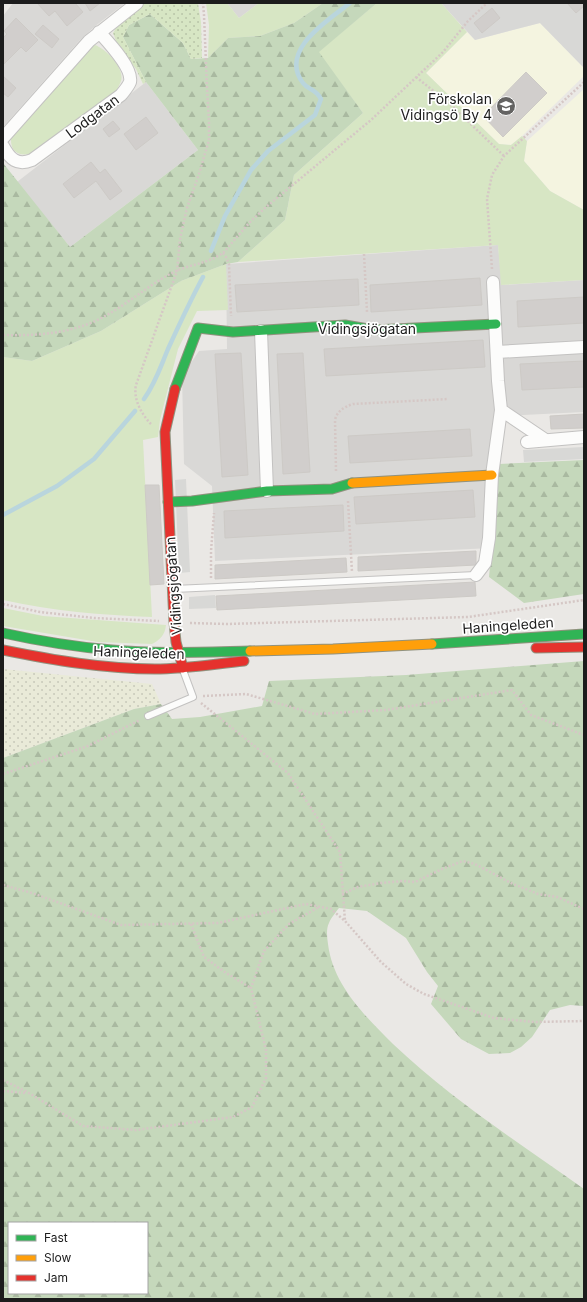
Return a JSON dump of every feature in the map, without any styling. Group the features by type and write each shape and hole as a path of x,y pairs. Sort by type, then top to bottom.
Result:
{"main road":[{"name":"Vidingsjögatan","path":"183,668 174,622 165,432 172,399 198,328 233,332 345,325 374,330 386,330 496,324"},
{"path":"168,502 192,501 267,491 332,489 366,482 492,475"},
{"name":"Haningeleden","path":"3,634 41,642 81,647 128,651 179,652 322,650 584,634"},
{"name":"Haningeleden","path":"434,644 584,647"},
{"name":"Haningeleden","path":"3,650 89,665 154,669 183,668 322,650"}],"street":[{"path":"3,138 74,57 99,32 137,3"},
{"name":"Lodgatan","path":"3,146 10,156 18,162 24,163 32,160 121,95 127,88 130,81 130,73 99,32"},
{"path":"476,575 485,563 486,557 492,475 501,410 493,282"},
{"path":"262,331 267,491"},
{"path":"497,352 584,347"},
{"path":"501,410 544,439"},
{"path":"527,442 544,439 584,437"}],"lane":[{"path":"172,589 476,575"},
{"path":"148,716 193,696 183,668"}],"path":[{"path":"165,432 147,420 134,392 177,271 180,240 187,208 209,140 204,15 202,3"},
{"path":"3,335 47,334 81,327 99,320 177,271 210,260 223,253 255,218 288,188 344,143 416,78 443,52 468,21 487,3"},
{"path":"416,78 451,105 504,156"},
{"path":"493,282 487,199 492,175 504,156 584,82"},
{"path":"223,253 229,264 230,312 233,332"},
{"path":"364,254 367,329"},
{"path":"353,580 343,486 336,476 336,415 346,406 353,404 448,399"},
{"path":"212,586 212,523 216,497"},
{"path":"3,604 48,613 94,618 234,624 468,617 584,600"},
{"path":"193,696 246,694 315,714 386,710 512,690 531,714 584,735"},
{"path":"193,696 288,772 340,852 345,921"},
{"path":"3,774 88,746 148,716"},
{"path":"342,894 358,887 381,883 403,881 416,882 463,861 475,864 511,883 538,894 556,897 584,909"},
{"path":"3,885 32,893 121,925 218,923 306,904 330,909 345,921 381,962 406,984 424,994 494,1018 534,1022 584,1021"},
{"path":"3,1080 29,1093 83,1126 136,1130 233,1117 252,1107 266,1078 266,1050 251,988 264,951 289,924 320,907"},
{"path":"191,924 204,958 251,988"},
{"path":"3,1091 29,1093"}],"shaded area":[{"path":"13,3 125,3 80,40 3,127 3,16"},
{"path":"227,3 259,3 239,18"},
{"path":"441,3 584,3 584,68 540,23 475,40"},
{"name":"Förskolan Vidingsö By 4","path":"540,23 584,68 584,76 511,145 499,144 426,73 467,32 475,40"},
{"path":"146,82 198,150 70,247 17,182"},
{"name":"Förskolan Vidingsö By 4","path":"584,89 584,210 550,191 524,161 527,141"},
{"path":"498,245 502,285 584,280 584,412 504,416 492,548 215,561 212,486 184,464 182,376 199,351 227,349 226,264"},
{"path":"584,447 584,459 524,462 523,450"},
{"path":"186,479 190,572 179,573 175,480"},
{"path":"215,595 216,608 189,609 189,597"},
{"path":"3,669 152,684 161,704 134,709 3,758"}],"green space":[{"path":"145,3 198,3 201,22 202,58 191,59 183,43 150,14 129,25 123,37 146,82 143,84 136,69 118,46 113,33 119,23"},
{"path":"206,3 227,3 239,18 259,3 323,3 294,23 260,36 228,38 208,58 209,25"},
{"path":"323,3 377,3 319,52 363,113 294,175 285,220 238,262 226,264 181,281 101,331 32,361 3,357 3,163 70,247 198,150 146,82 123,37 129,25 150,14 183,43 191,59 208,58 228,38 260,36 294,23"},
{"path":"377,3 441,3 467,32 426,73 499,144 511,145 522,136 527,141 524,161 550,191 584,210 584,280 501,285 498,245 238,262 285,220 294,175 363,113 318,52"},
{"path":"95,45 104,50 114,60 120,70 121,81 117,90 34,153 20,154 16,152 12,147 11,137 88,47"},
{"path":"226,264 228,310 197,311 178,349 160,420 158,437 143,440 152,617 77,612 3,600 3,357 32,361 101,331 181,281"},
{"path":"584,460 584,594 524,603 489,577 499,464"},
{"path":"3,608 43,616 166,625 165,632 162,637 152,644 98,642 3,626"},
{"path":"584,661 584,1006 570,1005 550,1010 532,1037 521,1047 510,1053 489,1054 461,1039 431,1004 438,986 427,972 406,938 367,911 339,908 330,921 327,928 327,933 331,959 343,986 361,1011 393,1044 438,1084 584,1189 584,1299 3,1299 3,758 134,709 161,704 172,719 200,717 262,706 269,681 406,675"}],"building":[{"path":"37,3 75,3 83,12 67,26 55,11 49,16"},
{"path":"85,3 100,3 90,11"},
{"path":"567,3 584,3 584,6 576,13"},
{"path":"492,8 500,18 482,33 474,23"},
{"path":"16,18 38,40 26,52 21,47 4,64 3,38 7,34 4,31"},
{"path":"43,25 59,39 52,48 35,34"},
{"path":"526,72 547,93 503,137 483,116"},
{"path":"3,76 16,88 8,97 3,93"},
{"path":"146,117 158,133 136,150 124,134"},
{"path":"113,121 120,129 109,137 103,129"},
{"path":"91,162 100,173 105,169 122,191 110,200 96,181 74,198 63,184"},
{"path":"480,278 482,305 371,312 370,285"},
{"path":"358,279 359,305 237,312 235,285"},
{"path":"584,297 584,323 518,327 517,301"},
{"path":"483,340 485,367 326,376 324,349"},
{"path":"241,353 248,475 222,477 215,354"},
{"path":"303,353 310,472 283,474 277,354"},
{"path":"584,361 584,387 522,390 520,364"},
{"path":"584,414 584,428 551,429 550,416"},
{"path":"470,429 472,456 350,463 348,436"},
{"path":"145,485 159,485 164,584 150,585"},
{"path":"473,490 475,517 356,524 354,497"},
{"path":"343,505 344,531 225,538 224,511"},
{"path":"476,551 476,565 358,571 358,557"},
{"path":"346,558 347,572 215,579 215,565"},
{"path":"475,582 476,596 217,610 216,596"}],"waterway":[{"path":"211,251 225,216 251,170 268,151 315,115 321,99 319,95 303,83 297,71 297,59 301,48 309,37 319,27 350,3"},
{"path":"144,399 155,381 176,331 203,277"},
{"path":"3,515 57,486 94,459 135,411"}],"traffic: fast":[{"path":"175,389 198,328 233,332 345,325 374,330 496,324"},
{"path":"168,502 192,501 267,491 332,489 352,483"},
{"path":"3,633 30,639 112,650 164,652 250,651"},
{"path":"432,644 584,634"}],"traffic: slow":[{"path":"352,483 492,475"},
{"path":"250,651 432,644"}],"traffic: jam":[{"path":"175,389 165,432 174,622 176,642 183,668"},
{"path":"536,648 584,647"},
{"path":"3,650 79,663 136,669 177,668 244,661"}],"place":[{"name":"Förskolan Vidingsö By 4","path":"506,106"}]}
